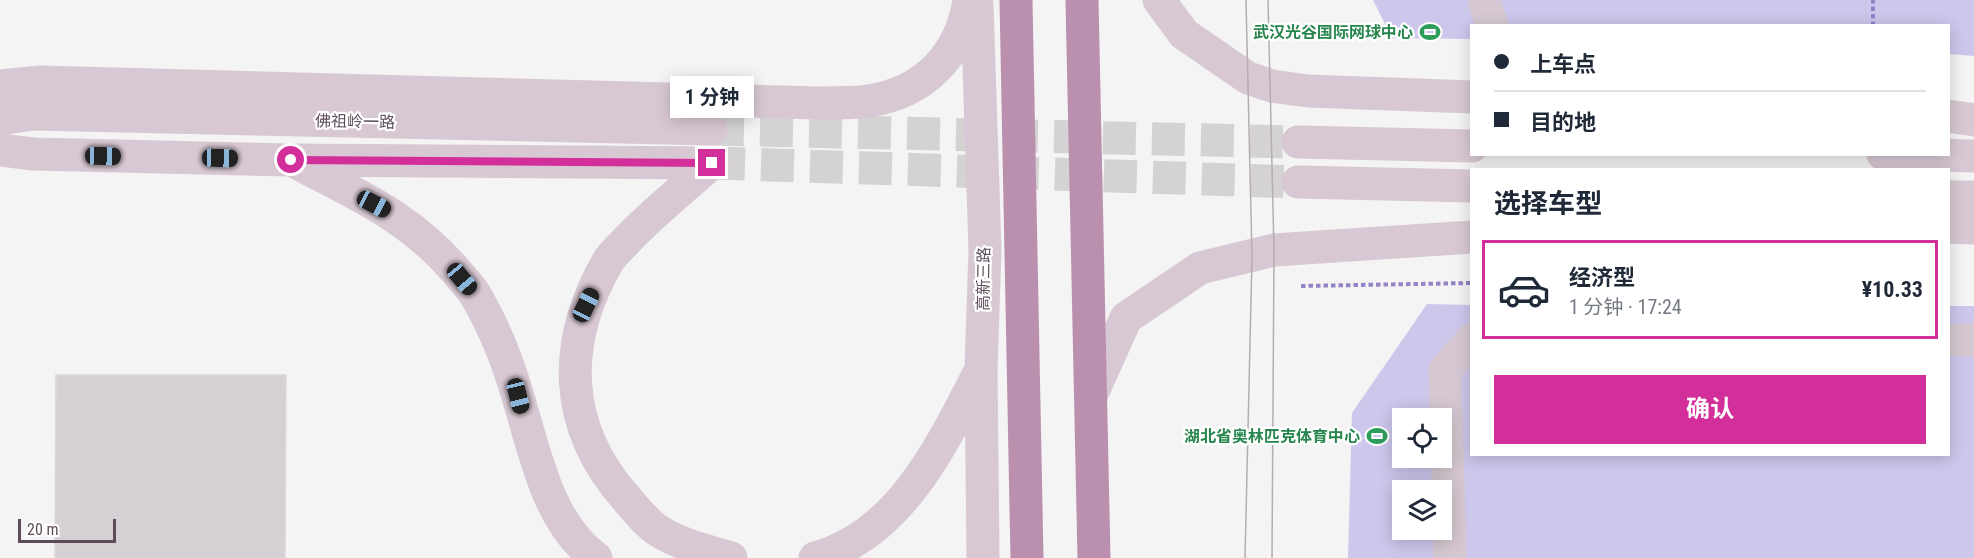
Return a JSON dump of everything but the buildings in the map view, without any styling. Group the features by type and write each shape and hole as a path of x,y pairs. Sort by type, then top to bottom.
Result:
{"highway":[{"path":"1016,0 1027,558"},
{"path":"1082,0 1094,558"}],"street":[{"path":"0,86 40,82 817,102 868,101 911,89 951,55 966,21 969,0"},
{"name":"高新三路","path":"977,0 985,250 981,369 983,558"},
{"path":"1159,0 1185,34 1219,60 1248,78 1264,83 1308,91 1470,97"},
{"path":"1484,0 1491,24"},
{"name":"佛祖岭一路","path":"0,119 45,114 711,129"},
{"path":"1950,116 1974,120"},
{"path":"1298,142 1470,146"},
{"path":"0,150 33,154 291,160 712,163 641,226 608,261 586,305 574,357 575,385 589,442 606,476 661,533 731,558"},
{"path":"1950,155 1974,156"},
{"path":"291,160 394,214 438,250 475,294 498,338 518,396 534,457 561,517 587,551 596,558"},
{"path":"1298,182 1470,186"},
{"path":"1950,196 1974,197"},
{"path":"1950,227 1974,228"},
{"path":"1091,396 1126,318 1200,268 1274,250 1470,237"},
{"path":"1950,340 1974,340"},
{"path":"1450,558 1445,370 1470,342"},
{"path":"815,558 834,553 873,527 908,493 935,457 981,369"}],"path":[{"path":"1873,24 1874,0"},
{"path":"1300,286 1470,283"}],"shaded area":[{"name":"武汉光谷国际网球中心","path":"1373,0 1974,0 1974,56 1950,54 1950,24 1470,24 1470,39 1392,38"},
{"name":"湖北省奥林匹克体育中心","path":"1427,304 1470,305 1470,456 1950,456 1950,306 1974,306 1974,558 1348,558 1352,413"}],"tunnel":[{"path":"711,129 1298,142"},
{"path":"712,163 1298,182"}],"tram line":[{"path":"1245,558 1252,257 1246,0"},
{"path":"1268,0 1274,250 1272,558"}],"place":[{"name":"武汉光谷国际网球中心","path":"1430,32"},
{"name":"湖北省奥林匹克体育中心","path":"1377,436"}],"route":[{"path":"291,160 712,163"}]}
